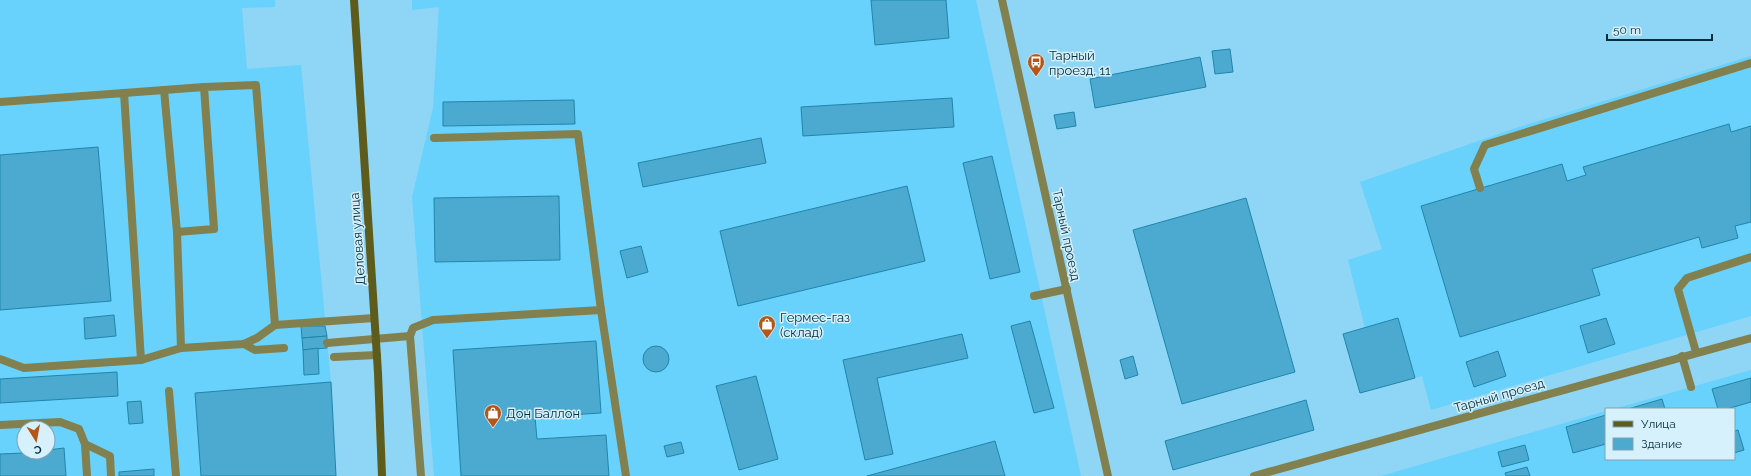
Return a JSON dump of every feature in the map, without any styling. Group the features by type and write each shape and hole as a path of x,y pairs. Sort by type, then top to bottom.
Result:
{"street":[{"name":"Деловая улица","path":"354,0 377,355 382,476"},
{"name":"Тарный проезд","path":"1002,0 1108,476"},
{"path":"1480,188 1474,169 1485,145 1751,63"},
{"path":"0,102 204,87 256,85 275,325"},
{"path":"177,232 214,229 204,87"},
{"path":"164,90 177,232 181,348"},
{"path":"124,93 141,360"},
{"path":"434,138 578,134 601,310 626,476"},
{"path":"1696,352 1678,289 1687,278 1751,258"},
{"path":"1034,296 1067,289"},
{"path":"421,476 410,336 413,328 433,320 601,310"},
{"path":"0,359 24,368 141,360 181,348 244,344 257,338 275,325 374,318"},
{"path":"327,343 410,336"},
{"name":"Тарный проезд","path":"1254,476 1696,352 1751,338"},
{"path":"244,344 255,350 284,348"},
{"path":"334,357 377,355"},
{"path":"1682,356 1691,387"},
{"path":"169,391 176,476"},
{"path":"0,425 60,422 79,429 85,444 87,476"},
{"path":"85,444 110,456 111,476"}],"shaded area":[{"path":"0,0 275,0 275,7 242,8 247,69 301,65 331,382 336,476 0,476"},
{"path":"412,0 976,0 1081,476 434,476 412,197 433,108 439,7 412,10"},
{"path":"1751,56 1751,316 1431,410 1422,376 1415,378 1365,328 1348,260 1382,249 1360,182 1516,128"},
{"path":"1751,370 1751,476 1381,476 1605,411 1605,460 1735,460 1735,408 1618,408"}],"building":[{"path":"871,0 946,0 949,38 875,45"},
{"path":"1230,49 1233,72 1215,74 1212,51"},
{"path":"1200,57 1206,87 1095,108 1090,79"},
{"path":"952,98 954,127 803,136 801,107"},
{"path":"574,100 575,124 443,126 443,102"},
{"path":"1074,112 1076,126 1057,129 1054,115"},
{"path":"1729,124 1731,132 1751,126 1751,222 1735,226 1738,238 1702,248 1699,237 1592,269 1600,295 1460,337 1421,206 1562,164 1567,181 1586,175 1583,167"},
{"path":"761,138 766,163 643,187 638,163"},
{"path":"98,147 111,301 0,310 0,155"},
{"path":"992,156 1020,272 990,279 963,163"},
{"path":"907,186 925,261 738,306 720,231"},
{"path":"559,196 560,260 435,262 434,198"},
{"path":"1246,198 1295,372 1182,404 1133,230"},
{"path":"641,246 648,272 627,278 620,251"},
{"path":"114,315 116,336 85,339 84,318"},
{"path":"1398,318 1415,378 1360,393 1343,334"},
{"path":"1606,318 1615,344 1588,353 1580,326"},
{"path":"1030,321 1054,408 1034,413 1011,326"},
{"path":"301,326 325,326 327,336 302,338"},
{"path":"962,334 968,358 877,378 893,454 865,460 843,360"},
{"path":"327,336 327,348 303,350 302,338"},
{"path":"596,341 601,413 535,417 537,439 606,435 609,476 461,476 453,350"},
{"path":"656,346 665,350 669,359 665,368 656,372 647,368 643,359 647,350"},
{"path":"318,348 319,374 304,375 303,350"},
{"path":"1498,351 1506,376 1474,387 1466,362"},
{"path":"1133,356 1138,375 1125,379 1120,360"},
{"path":"117,372 118,396 0,403 0,379"},
{"path":"756,376 778,459 739,470 716,386"},
{"path":"1751,378 1751,402 1730,408 1718,408 1712,389"},
{"path":"331,382 336,476 201,476 195,393"},
{"path":"1662,399 1665,408 1631,408"},
{"path":"1306,400 1314,430 1173,470 1165,441"},
{"path":"141,401 143,423 129,424 127,402"},
{"path":"1605,415 1605,444 1573,453 1566,427"},
{"path":"1738,430 1744,450 1735,453 1735,431"},
{"path":"995,441 1005,476 867,476"},
{"path":"681,442 684,453 667,457 664,446"},
{"path":"1525,445 1529,460 1502,467 1498,452"},
{"path":"64,448 66,476 0,476 0,454 16,453 16,460 56,460 56,449"},
{"path":"1527,467 1530,476 1506,476 1505,473"},
{"path":"154,469 154,476 119,476 119,472"}],"place":[{"name":"Тарный проезд, 11","path":"1036,77"},
{"name":"Гермес-газ (склад)","path":"767,339"},
{"name":"Дон Баллон","path":"493,428"}]}
